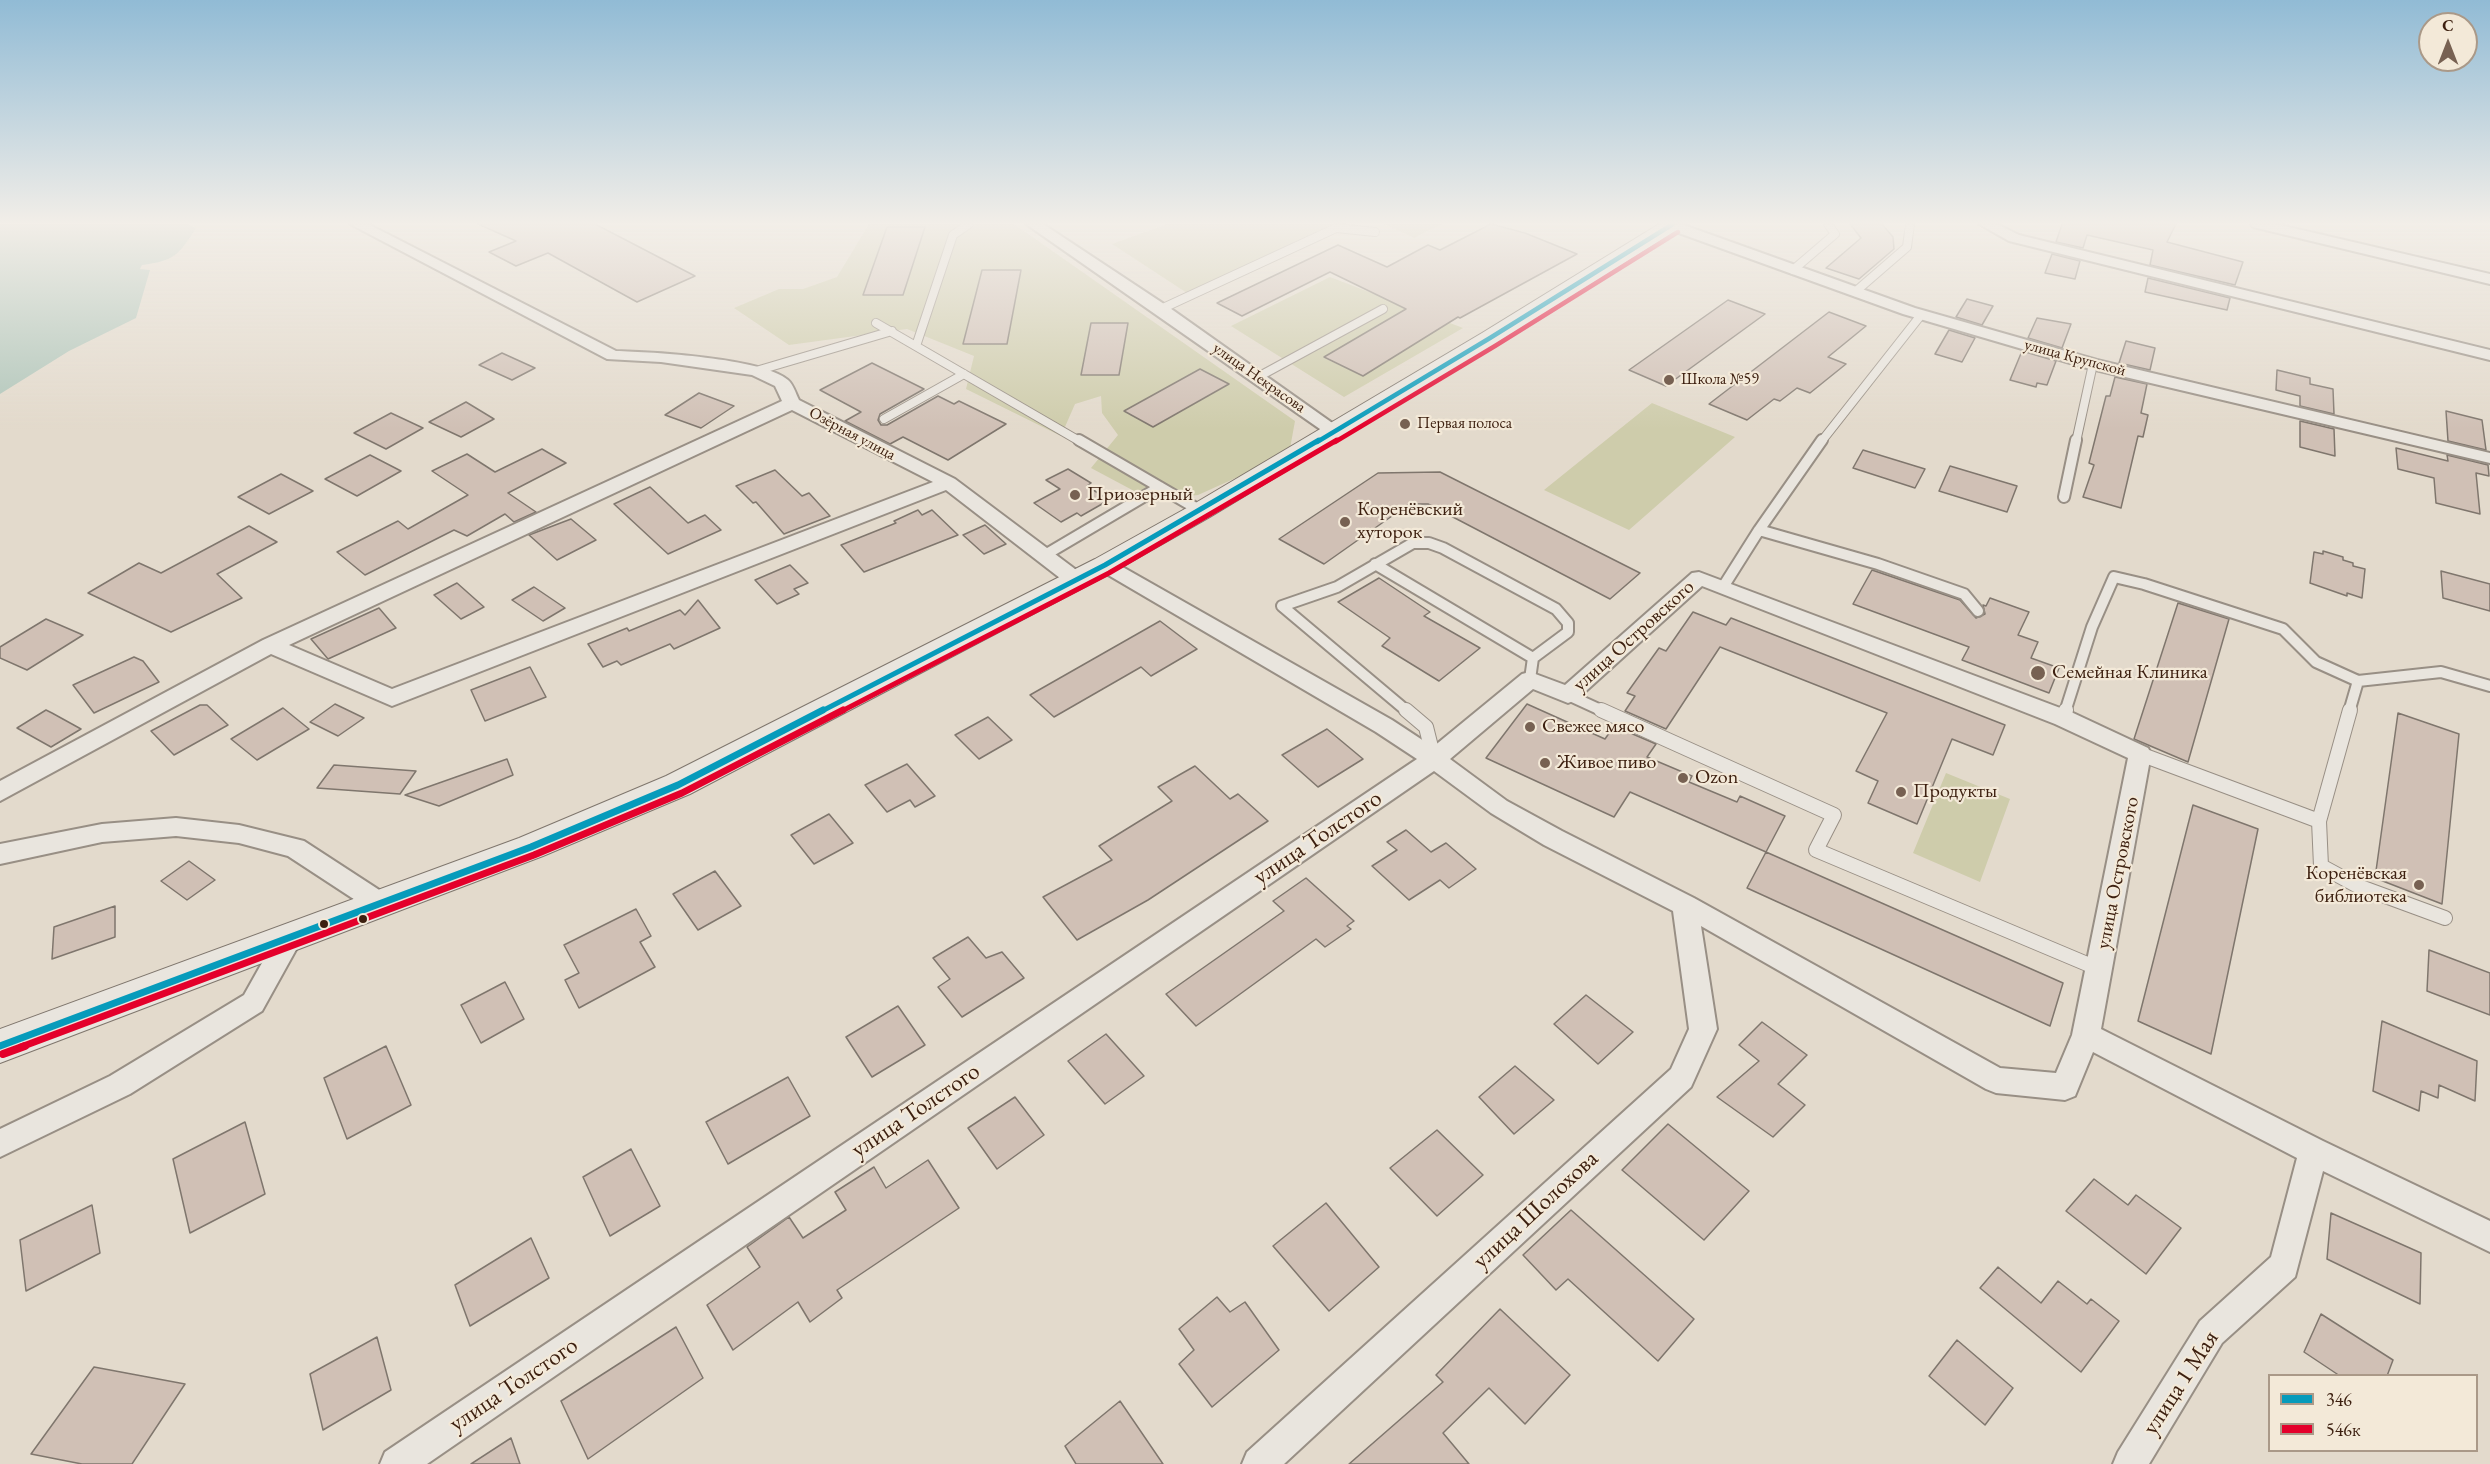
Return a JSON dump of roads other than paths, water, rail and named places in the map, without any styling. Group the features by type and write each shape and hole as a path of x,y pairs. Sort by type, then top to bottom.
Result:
{"main road":[{"path":"0,1046 531,847 678,785 1091,573 1336,432 1565,292"}],"street":[{"name":"Озёрная улица","path":"487,292 613,356 661,357 756,371 782,383 792,403 948,483 1045,555 1091,573"},
{"name":"улица Некрасова","path":"1136,292 1336,432"},
{"name":"улица Крупской","path":"1856,292 1921,315 2093,364 2490,458"},
{"path":"2235,292 2490,355"},
{"path":"0,792 270,645 792,403"},
{"path":"270,645 392,698 948,483"},
{"name":"улица Островского","path":"1091,573 1384,726 1434,759 1499,807 1553,838 1685,905 1996,1080 2064,1087 2086,1035 2140,754 2063,718 1699,578 1568,695 1531,669"},
{"path":"1434,759 1531,669"},
{"name":"улица Толстого","path":"397,1464 1434,759"},
{"path":"0,854 102,833 176,827 239,834 296,848 381,904"},
{"name":"улица Шолохова","path":"1259,1464 1681,1078 1703,1029 1685,905"},
{"path":"0,1143 120,1085 253,1003 290,937"},
{"path":"2086,1035 2313,1151 2490,1237"},
{"name":"улица 1 Мая","path":"2130,1464 2211,1332 2284,1266 2313,1151"}],"lane":[{"path":"916,346 934,292"},
{"path":"1161,309 1197,292"},
{"path":"1258,377 1383,309"},
{"path":"1723,587 1814,451 1921,315"},
{"path":"876,323 1201,511"},
{"path":"756,371 892,331"},
{"path":"2064,497 2093,364"},
{"path":"884,419 964,374"},
{"path":"1045,555 1160,487"},
{"path":"1759,530 1878,564 1964,594 1978,611"},
{"path":"1375,564 1531,669 1568,632 1568,623 1556,609 1443,548 1429,543 1413,543 1375,564 1337,586 1282,606 1426,727 1434,759"},
{"path":"2063,718 2092,627 2114,577 2144,584 2283,629 2316,662 2358,681 2441,672 2490,686"},
{"path":"2358,681 2319,821 2321,866 2358,886 2445,918"},
{"path":"1568,695 1834,815 1816,850 2099,969"},
{"path":"2140,754 2319,821"}],"place":[{"name":"Школа №59","path":"1669,380"},
{"name":"Первая полоса","path":"1405,424"},
{"name":"Приозерный","path":"1075,495"},
{"name":"Коренёвский хуторок","path":"1345,522"},
{"name":"Семейная Клиника","path":"2038,673"},
{"name":"Свежее мясо","path":"1530,727"},
{"name":"Живое пиво","path":"1545,763"},
{"name":"Ozon","path":"1683,778"},
{"name":"Продукты","path":"1901,792"},
{"name":"Коренёвская библиотека","path":"2419,885"}]}
